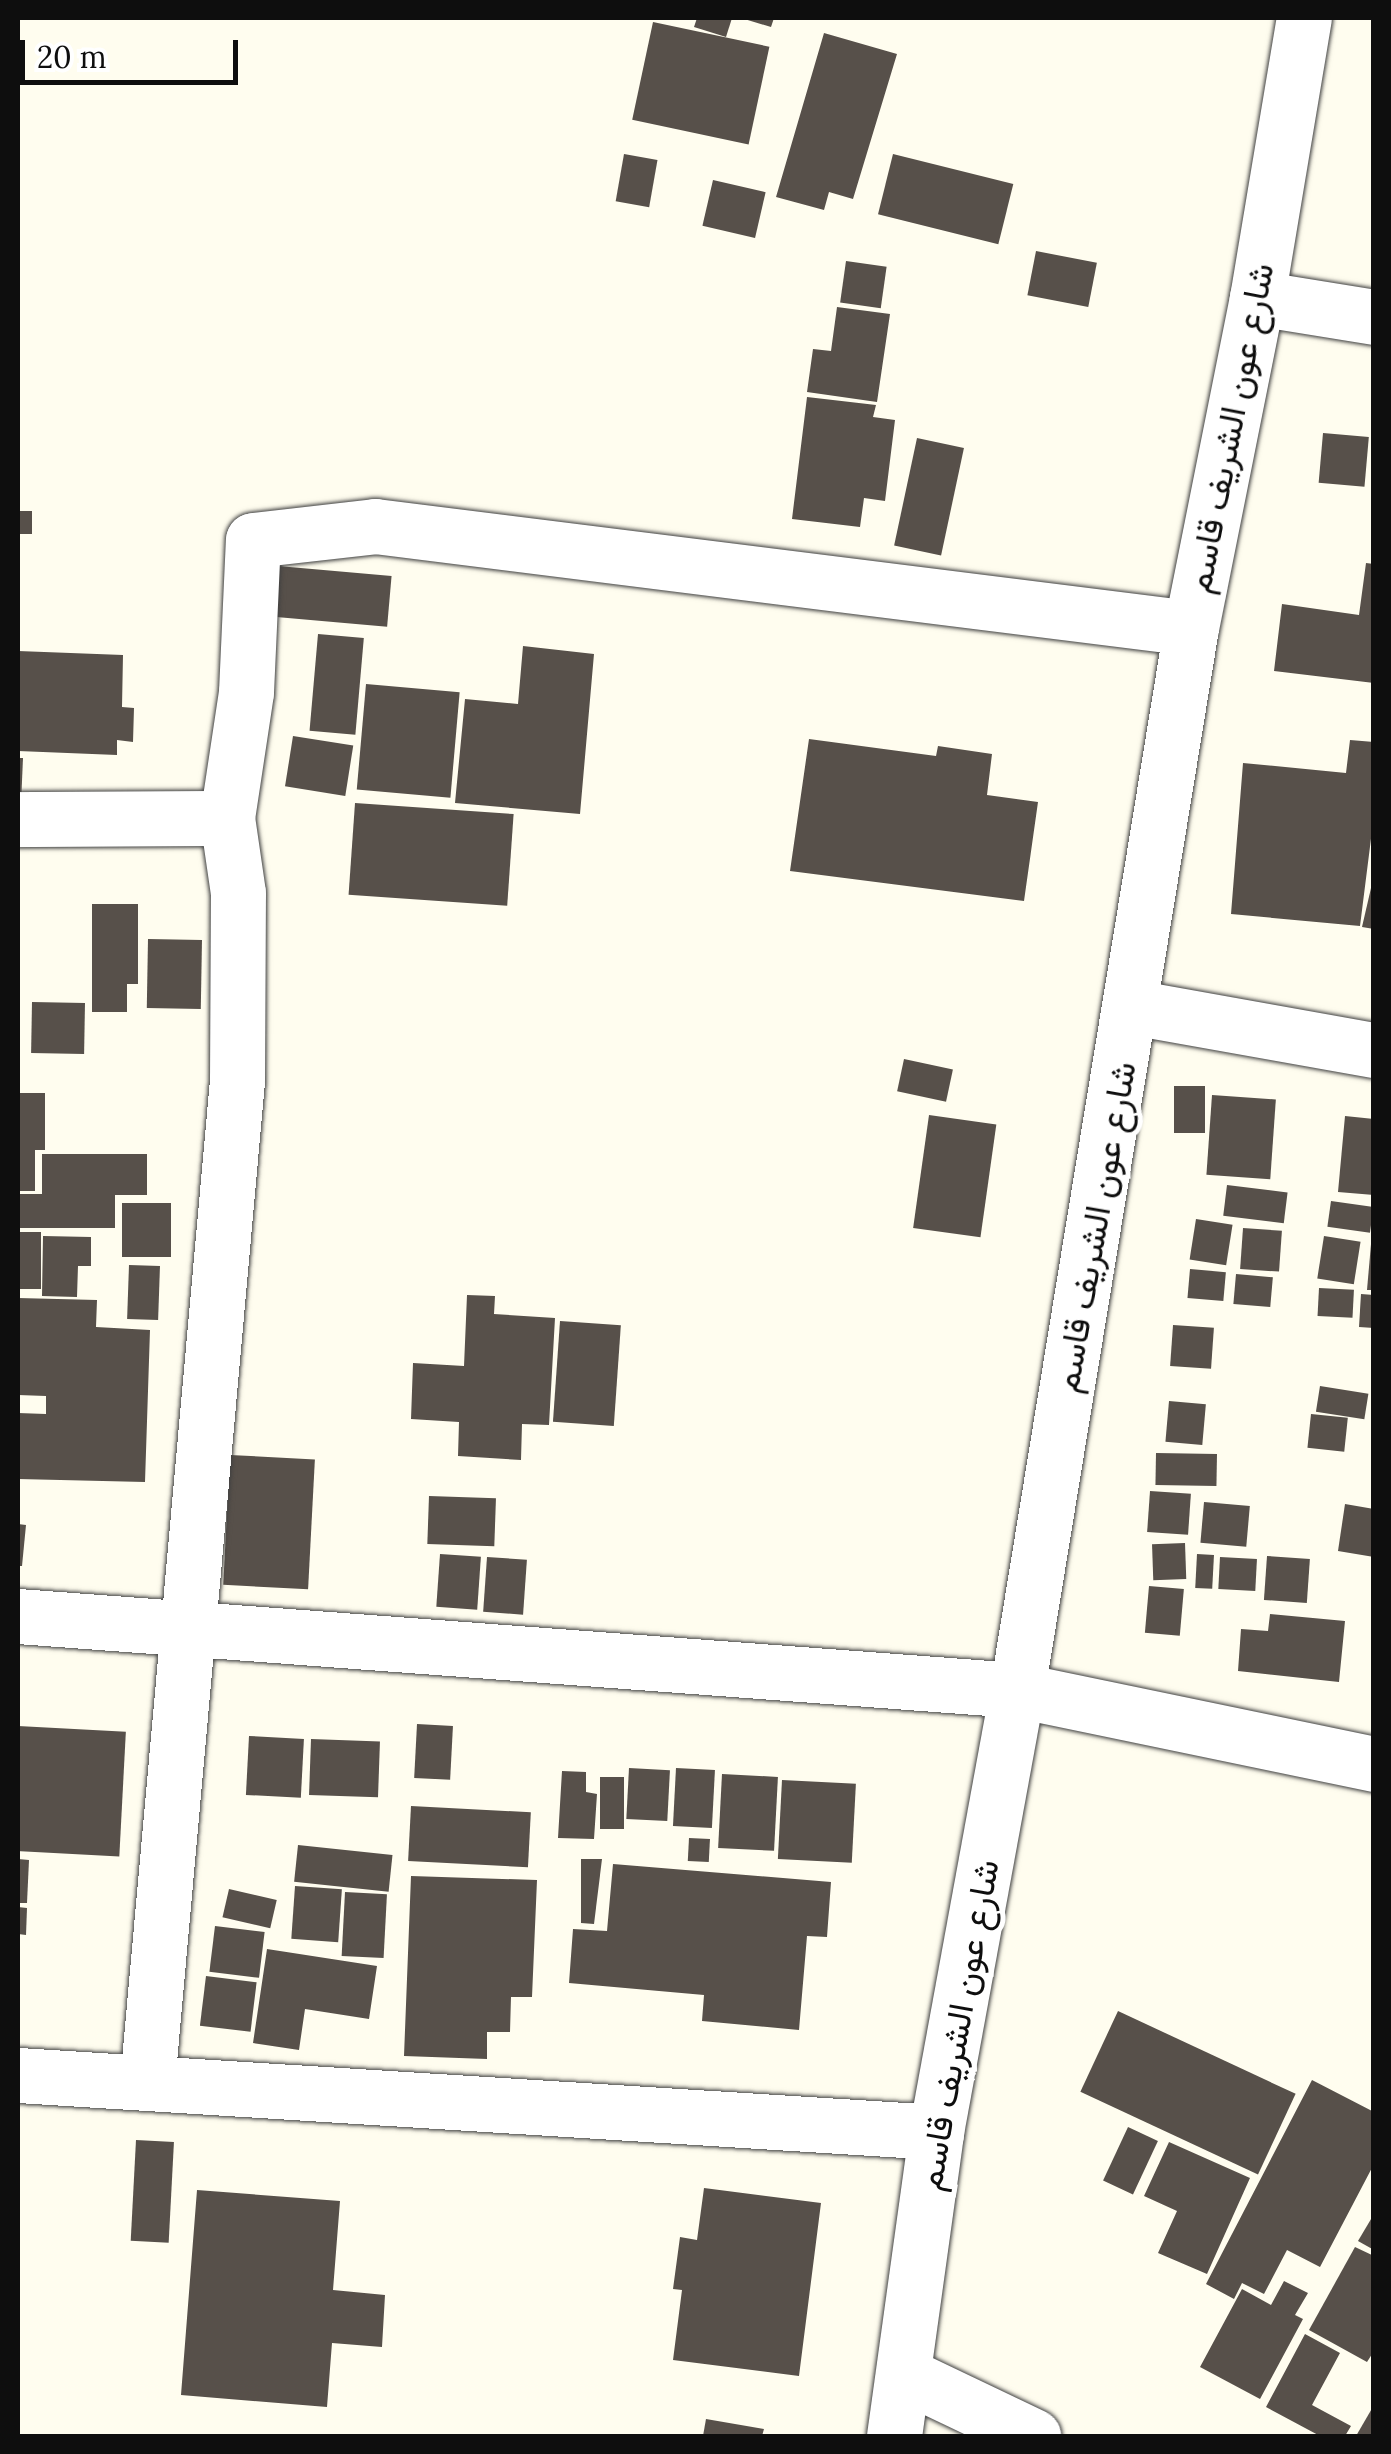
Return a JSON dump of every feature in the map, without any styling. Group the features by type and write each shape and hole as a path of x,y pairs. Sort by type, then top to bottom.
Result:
{"street":[{"name":"شارع عون الشريف قاسم","path":"894,2436 907,2376 936,2132 1017,1690 1132,1007 1191,628 1257,298 1304,18"},
{"path":"1257,298 1374,317"},
{"path":"147,2083 237,1080 238,894 226,818 246,692 254,540 375,526 1191,628"},
{"path":"18,818 226,818"},
{"path":"1132,1007 1374,1050"},
{"path":"18,1616 1017,1690 1374,1764"},
{"path":"18,2075 936,2132"},
{"path":"907,2376 1033,2436"}],"building":[{"path":"697,18 732,18 726,37 694,27"},
{"path":"741,18 774,18 771,27"},
{"path":"653,22 769,47 749,145 632,120"},
{"path":"824,33 897,54 853,199 829,192 824,210 776,197"},
{"path":"624,154 657,160 649,207 616,201"},
{"path":"893,154 1013,184 998,244 878,214"},
{"path":"713,180 766,192 755,238 702,226"},
{"path":"1036,251 1097,263 1088,307 1027,295"},
{"path":"846,261 887,267 881,308 840,303"},
{"path":"837,307 890,314 877,402 807,392 813,349 831,351"},
{"path":"807,397 876,405 873,417 895,420 885,501 864,498 860,527 792,519"},
{"path":"1323,433 1369,437 1364,487 1319,483"},
{"path":"917,438 964,448 941,556 894,546"},
{"path":"18,511 32,511 32,534 18,534"},
{"path":"1366,563 1374,564 1374,683 1274,671 1282,604 1359,615"},
{"path":"278,566 392,576 387,627 274,617"},
{"path":"318,634 364,638 355,735 310,731"},
{"path":"523,646 594,654 580,814 455,803 465,699 518,704"},
{"path":"18,651 123,655 122,707 134,708 133,742 117,740 117,755 18,751"},
{"path":"366,684 460,692 450,798 357,790"},
{"path":"293,736 353,746 345,796 285,786"},
{"path":"809,739 936,756 938,746 992,754 987,795 1038,802 1024,901 790,871"},
{"path":"1350,740 1374,742 1374,815 1360,926 1231,914 1243,763 1346,773"},
{"path":"18,758 23,758 21,804 18,804"},
{"path":"355,803 514,814 507,906 349,895"},
{"path":"1374,875 1374,929 1362,927"},
{"path":"92,904 138,904 138,984 127,984 127,1012 92,1012"},
{"path":"148,939 202,940 201,1009 147,1008"},
{"path":"32,1002 85,1003 84,1054 31,1053"},
{"path":"904,1059 953,1069 946,1102 897,1091"},
{"path":"1174,1086 1205,1086 1205,1133 1174,1133"},
{"path":"18,1093 45,1093 45,1150 35,1150 35,1191 18,1191"},
{"path":"1212,1095 1276,1099 1270,1179 1206,1175"},
{"path":"929,1115 996,1124 980,1237 913,1228"},
{"path":"1345,1116 1374,1119 1374,1195 1338,1192"},
{"path":"42,1154 147,1154 147,1195 115,1195 115,1228 18,1228 18,1194 42,1194"},
{"path":"1227,1185 1288,1192 1284,1223 1223,1216"},
{"path":"1331,1201 1374,1207 1370,1233 1327,1227"},
{"path":"122,1203 171,1203 171,1257 122,1257"},
{"path":"1196,1219 1233,1225 1226,1265 1190,1259"},
{"path":"1243,1228 1282,1231 1279,1272 1240,1269"},
{"path":"18,1232 41,1232 41,1289 18,1289"},
{"path":"43,1236 91,1237 91,1266 78,1266 77,1297 42,1296"},
{"path":"1324,1236 1361,1242 1354,1284 1317,1278"},
{"path":"1371,1244 1374,1290 1367,1290"},
{"path":"129,1265 160,1266 158,1320 127,1319"},
{"path":"1190,1269 1226,1272 1223,1301 1187,1298"},
{"path":"1236,1274 1273,1277 1270,1307 1233,1304"},
{"path":"1319,1288 1354,1290 1352,1318 1318,1316"},
{"path":"1361,1294 1374,1295 1374,1328 1359,1327"},
{"path":"467,1295 495,1296 494,1314 555,1318 549,1425 522,1424 521,1460 458,1456 459,1422 411,1419 413,1363 464,1366"},
{"path":"18,1298 97,1300 96,1327 150,1330 145,1482 18,1479 18,1413 46,1414 46,1396 18,1395"},
{"path":"560,1321 621,1325 614,1426 553,1422"},
{"path":"1173,1325 1214,1328 1211,1369 1170,1366"},
{"path":"1320,1386 1368,1394 1364,1419 1316,1412"},
{"path":"1169,1401 1206,1404 1202,1445 1165,1442"},
{"path":"1311,1414 1348,1418 1344,1452 1307,1448"},
{"path":"1156,1453 1217,1454 1216,1486 1155,1485"},
{"path":"230,1455 315,1459 308,1589 223,1585"},
{"path":"1150,1491 1191,1494 1188,1535 1147,1532"},
{"path":"429,1496 496,1498 494,1546 427,1544"},
{"path":"1204,1502 1250,1506 1246,1547 1200,1543"},
{"path":"1345,1504 1374,1509 1374,1557 1338,1551"},
{"path":"18,1524 26,1525 22,1566 18,1566"},
{"path":"1185,1543 1186,1579 1153,1580 1152,1544"},
{"path":"440,1554 481,1557 477,1610 436,1607"},
{"path":"1197,1554 1214,1555 1212,1589 1195,1588"},
{"path":"1267,1556 1310,1559 1307,1603 1264,1600"},
{"path":"487,1557 527,1560 523,1615 483,1612"},
{"path":"1220,1557 1257,1559 1255,1591 1218,1589"},
{"path":"1149,1586 1184,1589 1180,1636 1145,1633"},
{"path":"1270,1614 1345,1621 1339,1682 1238,1671 1241,1629 1268,1631"},
{"path":"417,1724 453,1726 450,1780 414,1778"},
{"path":"18,1726 126,1732 119,1856 18,1851"},
{"path":"249,1736 304,1739 301,1798 246,1795"},
{"path":"311,1739 380,1741 378,1797 309,1795"},
{"path":"629,1768 670,1770 667,1821 626,1819"},
{"path":"676,1768 715,1770 712,1828 673,1826"},
{"path":"562,1771 586,1772 586,1792 597,1794 594,1839 558,1838"},
{"path":"722,1774 778,1777 774,1851 718,1848"},
{"path":"600,1777 624,1777 624,1829 600,1829"},
{"path":"782,1780 856,1784 852,1863 778,1859"},
{"path":"411,1806 531,1812 528,1867 408,1861"},
{"path":"689,1838 710,1839 709,1862 688,1861"},
{"path":"298,1845 392,1855 389,1892 294,1882"},
{"path":"18,1859 29,1860 27,1903 18,1903"},
{"path":"581,1859 602,1859 594,1924 581,1923"},
{"path":"613,1864 831,1882 827,1937 807,1936 799,2030 702,2021 704,1995 569,1983 573,1929 607,1931"},
{"path":"411,1876 537,1880 532,1997 511,1997 510,2032 487,2032 487,2059 404,2056"},
{"path":"295,1886 342,1889 338,1942 291,1939"},
{"path":"229,1889 277,1900 270,1928 222,1917"},
{"path":"345,1892 387,1894 384,1958 342,1956"},
{"path":"18,1907 27,1908 26,1935 18,1934"},
{"path":"215,1926 265,1932 259,1978 209,1972"},
{"path":"267,1949 377,1966 369,2019 305,2009 299,2050 253,2043"},
{"path":"206,1976 257,1982 251,2032 200,2026"},
{"path":"1118,2011 1296,2094 1258,2174 1080,2092"},
{"path":"1312,2080 1374,2112 1374,2164 1320,2267 1287,2250 1264,2294 1242,2283 1234,2299 1206,2284"},
{"path":"1128,2127 1158,2141 1133,2194 1103,2180"},
{"path":"136,2140 174,2142 169,2243 131,2241"},
{"path":"1169,2142 1250,2178 1207,2274 1158,2253 1177,2211 1144,2196"},
{"path":"704,2188 821,2203 799,2376 673,2360 682,2290 673,2289 680,2237 697,2240"},
{"path":"197,2190 340,2201 333,2290 385,2295 382,2347 332,2343 327,2407 181,2395"},
{"path":"1374,2214 1374,2250 1358,2241"},
{"path":"1355,2247 1374,2256 1374,2351 1367,2362 1309,2330"},
{"path":"1284,2281 1308,2293 1295,2315 1303,2319 1260,2399 1200,2367 1242,2289 1271,2305"},
{"path":"1305,2334 1340,2353 1312,2405 1351,2426 1345,2436 1320,2436 1266,2407"},
{"path":"1374,2405 1374,2436 1356,2436"},
{"path":"706,2419 764,2429 762,2436 703,2436"}]}
